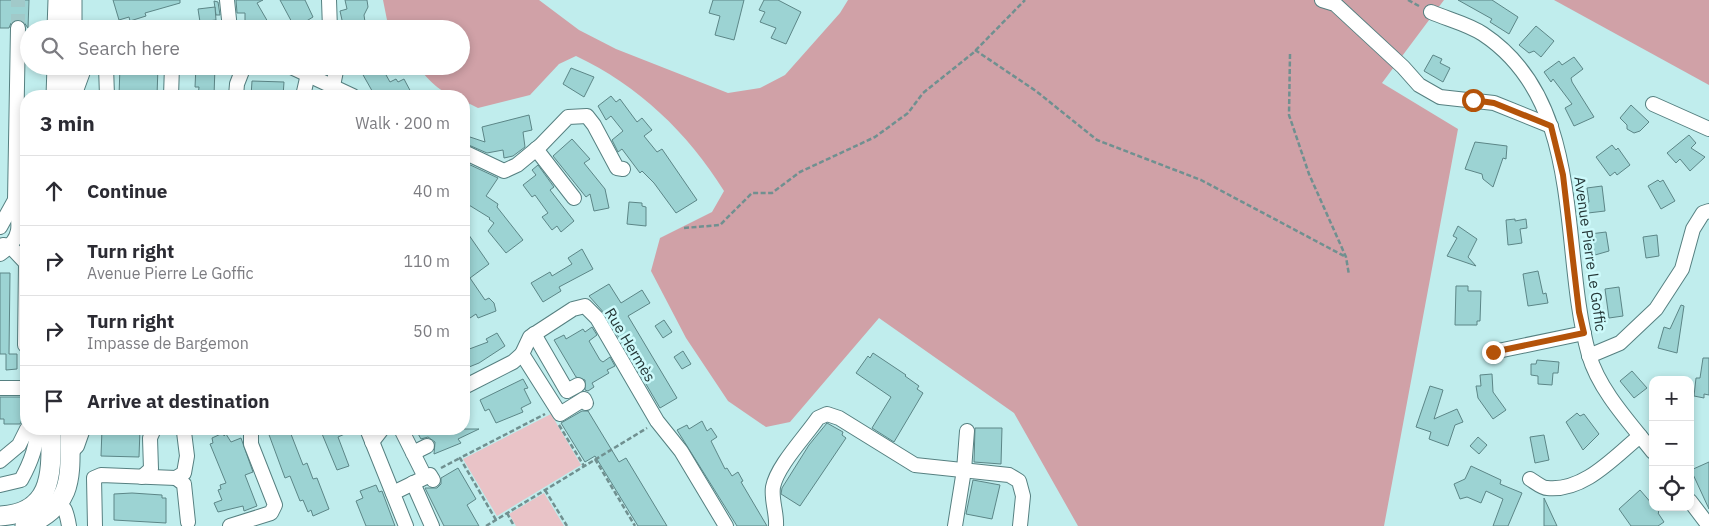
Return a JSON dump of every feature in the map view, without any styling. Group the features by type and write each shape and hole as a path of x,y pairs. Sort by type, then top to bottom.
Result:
{"main road":[{"path":"57,20 58,0"},
{"path":"72,0 72,20"},
{"path":"56,90 57,75"},
{"path":"73,75 74,90"},
{"path":"25,526 42,509 50,480 51,435"},
{"path":"0,516 42,509 60,503 69,474 70,435"}],"street":[{"path":"50,0 50,20"},
{"path":"227,0 229,20"},
{"path":"329,0 330,20"},
{"path":"1322,0 1335,4 1403,67 1419,85 1440,97 1494,103 1551,126"},
{"name":"Avenue Pierre Le Goffic","path":"1430,12 1482,33 1512,59 1530,80 1546,110 1563,175 1579,312 1589,356 1595,372 1649,447"},
{"path":"18,28 15,200 20,222 18,235 3,248 20,259"},
{"path":"50,75 50,90"},
{"path":"76,90 81,75"},
{"path":"106,75 107,90"},
{"path":"171,90 172,75"},
{"path":"236,90 240,75"},
{"path":"304,90 308,75"},
{"path":"310,75 341,90"},
{"path":"333,86 335,75"},
{"path":"1653,104 1709,129"},
{"path":"470,155 504,171 517,165 536,149 568,117 587,116 594,125 617,168 623,170"},
{"path":"536,149 574,198"},
{"path":"0,226 15,200"},
{"path":"1589,356 1620,343 1656,309 1682,269 1693,229 1703,212 1709,211"},
{"name":"Rue Hermès","path":"470,384 513,362 522,354 530,337 572,309 584,306 597,318 657,421"},
{"path":"1493,352 1584,333"},
{"path":"534,334 567,391 578,385"},
{"path":"522,354 554,410 560,414 584,398 586,402"},
{"path":"0,381 20,381"},
{"path":"0,388 20,388"},
{"path":"776,526 776,508 772,496 777,475 818,418 827,414 838,418 915,465 1009,475 1020,481 1023,496 1020,526"},
{"path":"657,421 681,451 726,526"},
{"path":"955,526 964,470 967,431"},
{"path":"0,461 19,445 24,435"},
{"path":"0,485 21,480 31,462 37,435"},
{"path":"70,453 77,446 81,435"},
{"path":"142,477 151,469 151,435"},
{"path":"95,526 92,488 94,478 101,475 176,478 184,473 187,456 184,435"},
{"path":"230,526 270,513 275,505 251,444 251,435"},
{"path":"370,435 406,526"},
{"path":"393,493 429,475 413,453 404,435"},
{"path":"1530,479 1546,488 1576,484 1598,471 1640,436"},
{"path":"413,453 426,446"},
{"path":"176,478 184,484 188,522"},
{"path":"413,483 432,526"},
{"path":"60,503 64,507 69,526"},
{"path":"1694,506 1709,526"}],"path":[{"path":"684,228 720,225 752,193 772,193 800,172 876,137 908,113 923,93 975,50 1025,0"},
{"path":"975,50 1036,91 1097,140 1201,180 1346,257"},
{"path":"1290,54 1289,115 1309,174 1346,257 1349,275"},
{"path":"429,475 554,410 584,466"},
{"path":"486,526 657,421"},
{"path":"460,458 496,520"},
{"path":"595,459 635,526"},
{"path":"545,490 567,526"},
{"path":"507,513 514,526"}],"shaded area":[{"path":"383,0 539,0 579,30 616,49 728,93 760,88 785,75 840,13 848,0 1444,0 1382,83 1458,129 1384,526 1078,526 1014,413 879,318 790,422 766,427 728,401 686,338 651,271 660,238 712,212 724,191 678,130 641,96 599,68 576,56 559,64 530,95 478,108 470,104 470,90 442,90 425,75 470,75 470,20 387,20"},
{"path":"1554,0 1709,0 1709,85"},
{"path":"551,414 581,465 497,516 463,459"},
{"path":"544,493 564,526 516,526 509,514"}],"building":[{"path":"0,0 29,0 28,20 18,19 11,23 9,28 0,28"},
{"path":"113,0 180,0 180,3 145,13 146,16 133,20 130,20 129,17 119,20"},
{"path":"236,0 263,0 257,3 267,20 245,20 245,13 237,13"},
{"path":"280,0 305,0 313,17 308,20 291,20"},
{"path":"345,0 367,0 368,7 364,15 365,20 342,20 340,11 347,9"},
{"path":"713,0 744,0 734,40 715,35 720,16 709,13"},
{"path":"764,0 778,0 801,12 786,44 771,38 776,28 760,22 765,12 759,10"},
{"path":"1458,0 1492,0 1518,17 1509,34 1490,22 1492,19"},
{"path":"214,1 218,2 220,15 216,15"},
{"path":"215,7 216,20 200,20 198,9"},
{"path":"1536,26 1554,41 1541,57 1534,51 1529,53 1519,45"},
{"path":"1433,55 1442,59 1440,63 1450,68 1443,82 1424,71"},
{"path":"1574,57 1583,69 1571,78 1572,82 1594,117 1574,126 1565,108 1572,104 1553,79 1551,82 1544,72 1559,61 1562,65"},
{"path":"571,68 594,77 584,97 563,84"},
{"path":"120,75 158,75 157,90 119,90"},
{"path":"196,75 215,75 214,90 199,90 199,87 195,87"},
{"path":"363,75 386,75 390,82 396,79 398,82 404,79 410,90 372,90"},
{"path":"252,81 284,82 283,90 251,90"},
{"path":"611,96 616,102 620,99 637,122 642,118 652,130 644,136 657,152 662,149 697,200 676,213 654,183 642,171 640,173 622,149 618,152 612,140 623,131 611,116 606,120 598,106"},
{"path":"1631,105 1649,122 1640,131 1634,133 1627,129 1627,125 1620,118"},
{"path":"529,115 532,130 523,132 525,147 513,156 504,158 503,150 487,153 470,146 470,137 485,142 482,127"},
{"path":"1689,135 1696,143 1691,148 1705,157 1690,171 1680,159 1676,163 1667,153"},
{"path":"572,139 590,159 584,163 605,189 609,208 594,211 590,194 586,197 553,156"},
{"path":"1475,142 1507,146 1506,159 1503,158 1493,187 1483,179 1482,174 1465,169"},
{"path":"1612,145 1616,150 1618,148 1630,165 1617,175 1615,172 1610,176 1596,157"},
{"path":"470,165 498,178 486,196 498,204 497,207 523,240 506,253 488,231 494,223 490,218 470,206"},
{"path":"538,165 554,187 550,190 574,221 561,232 557,226 552,230 542,217 548,213 535,195 532,197 523,185 536,175 532,170"},
{"path":"1658,180 1660,182 1663,180 1675,201 1661,209 1648,186"},
{"path":"1602,186 1605,211 1588,213 1586,203 1589,202 1587,188"},
{"path":"629,202 642,203 642,206 646,207 646,226 627,224"},
{"path":"1515,219 1515,221 1526,219 1527,228 1520,229 1522,243 1508,245 1506,220"},
{"path":"1458,226 1477,239 1468,257 1476,266 1447,256 1457,238 1453,236"},
{"path":"1606,232 1609,251 1595,255 1590,234"},
{"path":"1657,235 1659,256 1646,258 1643,237"},
{"path":"470,237 489,264 470,278"},
{"path":"582,249 593,269 559,287 561,291 543,302 531,283 550,272 552,276 572,264 568,258"},
{"path":"1538,271 1543,294 1546,293 1548,303 1528,306 1523,274"},
{"path":"0,273 10,273 9,354 17,354 17,369 6,370 6,354 0,354"},
{"path":"470,278 485,300 489,298 494,303 496,311 478,318 476,314 470,318"},
{"path":"609,284 621,303 642,290 650,303 628,316 677,398 660,408 605,314 589,296"},
{"path":"1456,286 1468,286 1468,291 1481,291 1480,321 1477,321 1477,325 1455,325"},
{"path":"1619,287 1623,316 1609,318 1605,289"},
{"path":"1681,305 1684,306 1677,353 1658,348 1664,327 1670,329"},
{"path":"664,320 672,332 663,338 655,326"},
{"path":"592,327 597,335 589,341 600,360 603,362 610,357 615,366 607,370 609,373 592,383 594,387 588,391 585,390 585,380 576,377 554,340 564,335 566,339 583,329 585,332"},
{"path":"497,333 505,346 470,367 470,349 488,342 486,339"},
{"path":"683,351 691,364 682,369 674,357"},
{"path":"873,353 906,375 919,386 917,389 923,393 894,442 872,428 891,397 856,373 868,356 870,358"},
{"path":"1703,358 1709,358 1709,395 1704,394 1704,398 1694,396 1696,378 1700,378"},
{"path":"1537,360 1559,362 1558,373 1553,373 1552,385 1538,384 1538,376 1531,375 1531,364 1536,364"},
{"path":"1632,371 1647,388 1634,398 1620,381"},
{"path":"1492,374 1493,392 1506,410 1493,419 1478,398 1476,386 1481,386 1480,375"},
{"path":"523,379 528,388 524,389 531,403 521,408 523,412 496,423 489,409 485,411 480,400"},
{"path":"1430,386 1443,390 1434,419 1457,409 1463,422 1455,425 1448,446 1429,439 1431,432 1416,427"},
{"path":"0,397 20,397 20,424 4,424 4,419 0,419"},
{"path":"582,411 588,411 619,462 626,458 667,526 638,526 595,456 585,462 561,423"},
{"path":"1577,413 1580,416 1584,414 1599,434 1583,450 1566,422"},
{"path":"702,421 707,431 711,428 717,437 711,441 725,469 727,468 732,476 738,472 743,481 741,482 767,526 737,526 677,430 687,425 689,429"},
{"path":"827,423 843,432 842,435 846,438 800,506 781,494 782,488 809,445"},
{"path":"975,428 1002,428 1001,464 974,462"},
{"path":"470,429 479,429 470,433"},
{"path":"102,435 140,435 139,457 101,456"},
{"path":"219,435 227,435 231,442 241,438 253,472 245,475 257,506 244,511 243,506 218,512 214,503 222,500 218,490 221,489 220,485 226,483 210,444 213,443 212,438"},
{"path":"269,435 291,435 303,465 307,463 313,479 317,478 329,509 313,516 311,510 308,512 303,500 300,501 290,476 285,478"},
{"path":"322,435 342,435 338,437 349,466 337,470"},
{"path":"419,435 466,435 458,439 461,443 434,454 435,442 428,437 421,439"},
{"path":"1544,435 1549,460 1535,463 1530,437"},
{"path":"1478,437 1487,445 1479,454 1470,446"},
{"path":"1709,462 1709,509 1694,476 1694,469"},
{"path":"1471,466 1501,480 1500,484 1522,493 1508,526 1493,526 1503,499 1486,491 1481,503 1467,497 1460,499 1454,484 1465,479"},
{"path":"458,468 476,499 467,505 479,526 444,526 425,488 437,488 441,484 441,478"},
{"path":"973,480 1000,485 992,519 966,514"},
{"path":"376,485 379,492 382,491 395,526 366,526 356,501 363,498 360,491"},
{"path":"1640,490 1649,500 1649,511 1658,511 1664,522 1658,526 1631,526 1619,509"},
{"path":"114,494 162,495 162,498 166,498 166,523 114,520"},
{"path":"1544,498 1557,526 1544,526"}],"tunnel":[{"path":"18,0 18,28"}],"route":[{"path":"1473,100 1494,103 1551,126 1563,175 1579,312 1584,333 1493,352"}]}
